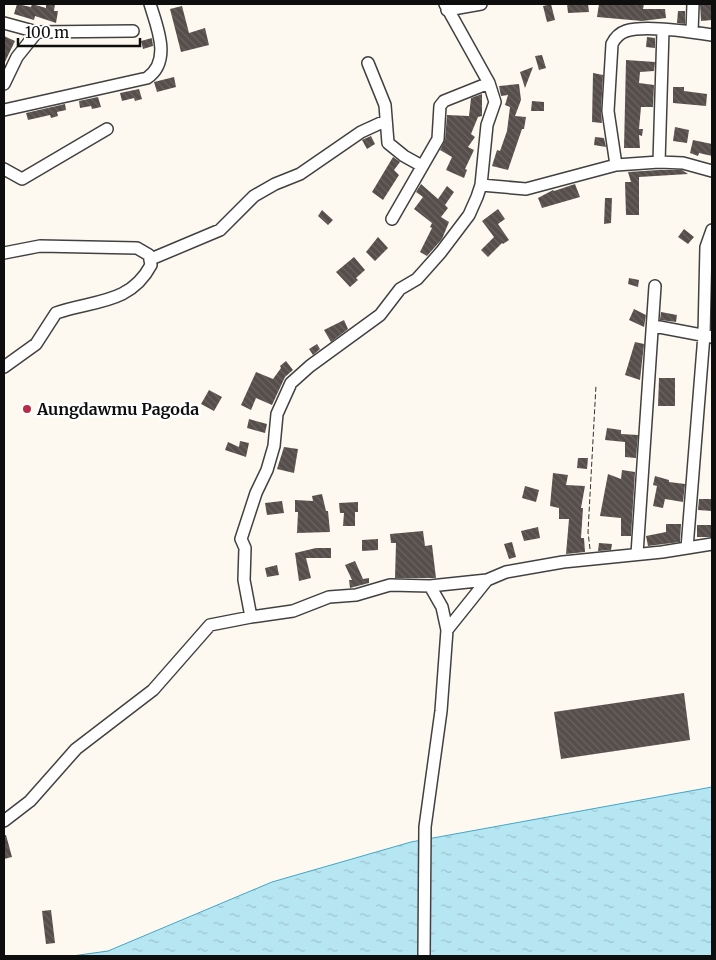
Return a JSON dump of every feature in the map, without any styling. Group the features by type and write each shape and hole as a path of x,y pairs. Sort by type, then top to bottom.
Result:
{"street":[{"path":"4,110 146,78 154,73 160,61 161,41 150,4"},
{"path":"251,616 244,580 245,548 240,538 256,493 267,470 274,446 277,414 283,397 291,383 380,315 400,289 417,279 441,252 469,215 481,186 487,125 495,102 489,83 446,7 481,4"},
{"path":"692,32 693,4"},
{"path":"4,23 37,32 133,31"},
{"path":"616,165 608,110 612,44 616,38 627,30 663,30 712,35"},
{"path":"658,162 663,30"},
{"path":"4,84 17,58 37,32"},
{"path":"150,259 220,230 254,196 274,184 300,174 361,132 385,121 388,116 385,105 368,64"},
{"path":"392,219 438,139 440,106 444,101 489,83"},
{"path":"385,121 388,143 404,156 422,166"},
{"path":"4,169 22,179 107,129"},
{"path":"481,186 526,189 616,165 658,162 683,163 712,171"},
{"path":"687,548 708,336 706,247 712,230"},
{"path":"4,253 40,246 137,248 144,251 150,259 151,265 140,282 109,301 56,313 36,344 4,367"},
{"path":"636,554 654,326 655,286"},
{"path":"654,326 708,336"},
{"path":"4,821 30,801 76,749 153,690 210,625 251,616 293,611 329,596 356,595 390,584 430,586 487,580 506,572 592,558 712,544"},
{"path":"447,630 487,580"},
{"path":"424,955 425,826 441,711 447,630 442,607 430,586"}],"path":[{"path":"592,558 588,532 596,385"}],"water":[{"path":"712,787 712,956 72,956 108,951 272,882 411,842"}],"building":[{"path":"17,4 31,7 32,4 46,8 46,4 55,4 54,11 58,11 56,23 35,16 34,20 14,14"},
{"path":"551,4 555,20 547,22 543,6"},
{"path":"567,4 588,4 589,12 568,13"},
{"path":"599,4 644,4 643,9 665,9 666,18 642,21 597,17"},
{"path":"700,4 712,4 712,20 701,21"},
{"path":"182,6 189,33 205,28 209,45 181,52 170,9"},
{"path":"678,11 685,11 685,24 677,23"},
{"path":"4,36 15,41 4,64"},
{"path":"647,37 655,38 655,48 646,47"},
{"path":"152,38 153,46 143,49 141,41"},
{"path":"542,55 546,68 539,70 535,56"},
{"path":"626,60 655,62 654,71 640,72 639,83 654,85 653,107 641,107 639,129 643,129 642,136 639,135 640,148 624,148"},
{"path":"533,67 525,88 520,72"},
{"path":"593,73 603,75 602,123 592,122"},
{"path":"174,77 176,87 157,92 154,82"},
{"path":"519,84 521,100 515,116 526,117 524,129 522,129 508,170 492,166 497,150 500,151 507,131 510,107 505,105 508,95 501,96 499,86"},
{"path":"673,87 684,87 684,91 707,94 706,106 673,103"},
{"path":"139,89 142,99 135,101 134,98 122,101 120,93"},
{"path":"482,94 482,116 478,117 471,134 475,137 468,147 474,150 465,169 467,170 464,178 446,170 452,157 440,150 445,140 447,115 469,116 471,98"},
{"path":"98,97 101,107 92,109 91,106 80,108 79,101"},
{"path":"532,101 544,102 544,111 531,111"},
{"path":"65,104 66,110 57,112 58,116 51,118 50,115 28,120 26,113"},
{"path":"675,127 689,130 687,143 673,141"},
{"path":"371,136 375,144 367,149 362,140"},
{"path":"595,137 604,138 606,147 594,145"},
{"path":"693,140 712,144 712,156 699,153 698,156 690,153"},
{"path":"393,157 400,162 394,170 399,175 383,200 372,192"},
{"path":"682,170 688,174 639,177 639,215 626,215 625,182 631,182 628,172"},
{"path":"421,184 438,199 447,186 454,192 445,205 448,208 441,217 449,222 442,239 427,256 420,252 432,228 430,227 432,223 414,209 423,197 416,192"},
{"path":"575,184 580,197 542,208 538,198 553,190"},
{"path":"605,198 612,198 611,223 604,224"},
{"path":"498,209 505,219 498,224 509,240 502,243 488,257 481,250 494,237 482,221"},
{"path":"322,210 333,220 328,225 318,216"},
{"path":"684,229 694,237 688,244 678,237"},
{"path":"378,237 388,248 375,261 366,252"},
{"path":"354,257 365,270 350,287 336,272"},
{"path":"629,278 639,280 638,287 628,284"},
{"path":"634,309 646,315 644,327 629,320"},
{"path":"661,312 677,315 676,322 660,320"},
{"path":"344,320 348,329 331,342 324,330"},
{"path":"635,342 644,344 640,380 625,375"},
{"path":"317,344 320,349 313,355 309,349"},
{"path":"286,361 293,370 285,377 272,405 256,398 251,410 241,405 256,372 273,379 281,368 280,366"},
{"path":"659,378 675,378 675,406 658,406"},
{"path":"209,390 222,397 214,411 201,404"},
{"path":"249,419 267,424 265,433 247,428"},
{"path":"607,428 621,430 621,434 638,435 636,458 625,457 625,442 605,440"},
{"path":"240,441 249,443 246,457 225,450 228,442 239,447"},
{"path":"284,447 298,449 294,473 277,469"},
{"path":"578,458 588,458 587,469 577,468"},
{"path":"622,470 635,472 631,536 621,536 621,518 600,516 608,474 621,479"},
{"path":"553,473 568,475 566,485 585,486 581,508 583,508 581,538 584,538 585,552 566,554 569,519 559,519 559,508 550,506"},
{"path":"655,476 669,480 669,482 685,484 683,502 665,499 663,508 653,506 657,486 653,485"},
{"path":"525,486 539,490 536,502 522,498"},
{"path":"322,494 326,511 328,511 330,532 297,533 298,512 295,512 295,500 313,501 312,496"},
{"path":"699,499 712,499 712,511 698,510"},
{"path":"282,501 284,513 267,515 265,503"},
{"path":"358,502 358,512 355,512 355,526 343,526 344,513 340,513 339,503"},
{"path":"666,524 681,524 680,542 648,546 646,536 666,532"},
{"path":"697,525 712,525 712,537 697,537"},
{"path":"538,527 540,538 524,541 521,531"},
{"path":"423,531 425,546 432,545 436,578 395,578 396,543 391,543 390,534"},
{"path":"378,539 378,550 362,551 362,540"},
{"path":"512,542 516,557 509,559 504,544"},
{"path":"599,543 612,544 611,550 598,551"},
{"path":"316,548 331,548 331,558 306,558 311,578 299,581 295,553"},
{"path":"355,561 363,579 369,578 369,583 350,588 349,580 352,580 345,565"},
{"path":"277,565 279,575 267,577 265,568"},
{"path":"684,693 690,740 561,759 554,712"},
{"path":"4,835 6,835 12,857 4,859"},
{"path":"51,910 55,943 46,944 42,911"}],"place":[{"name":"Aungdawmu Pagoda","path":"27,409"}]}
